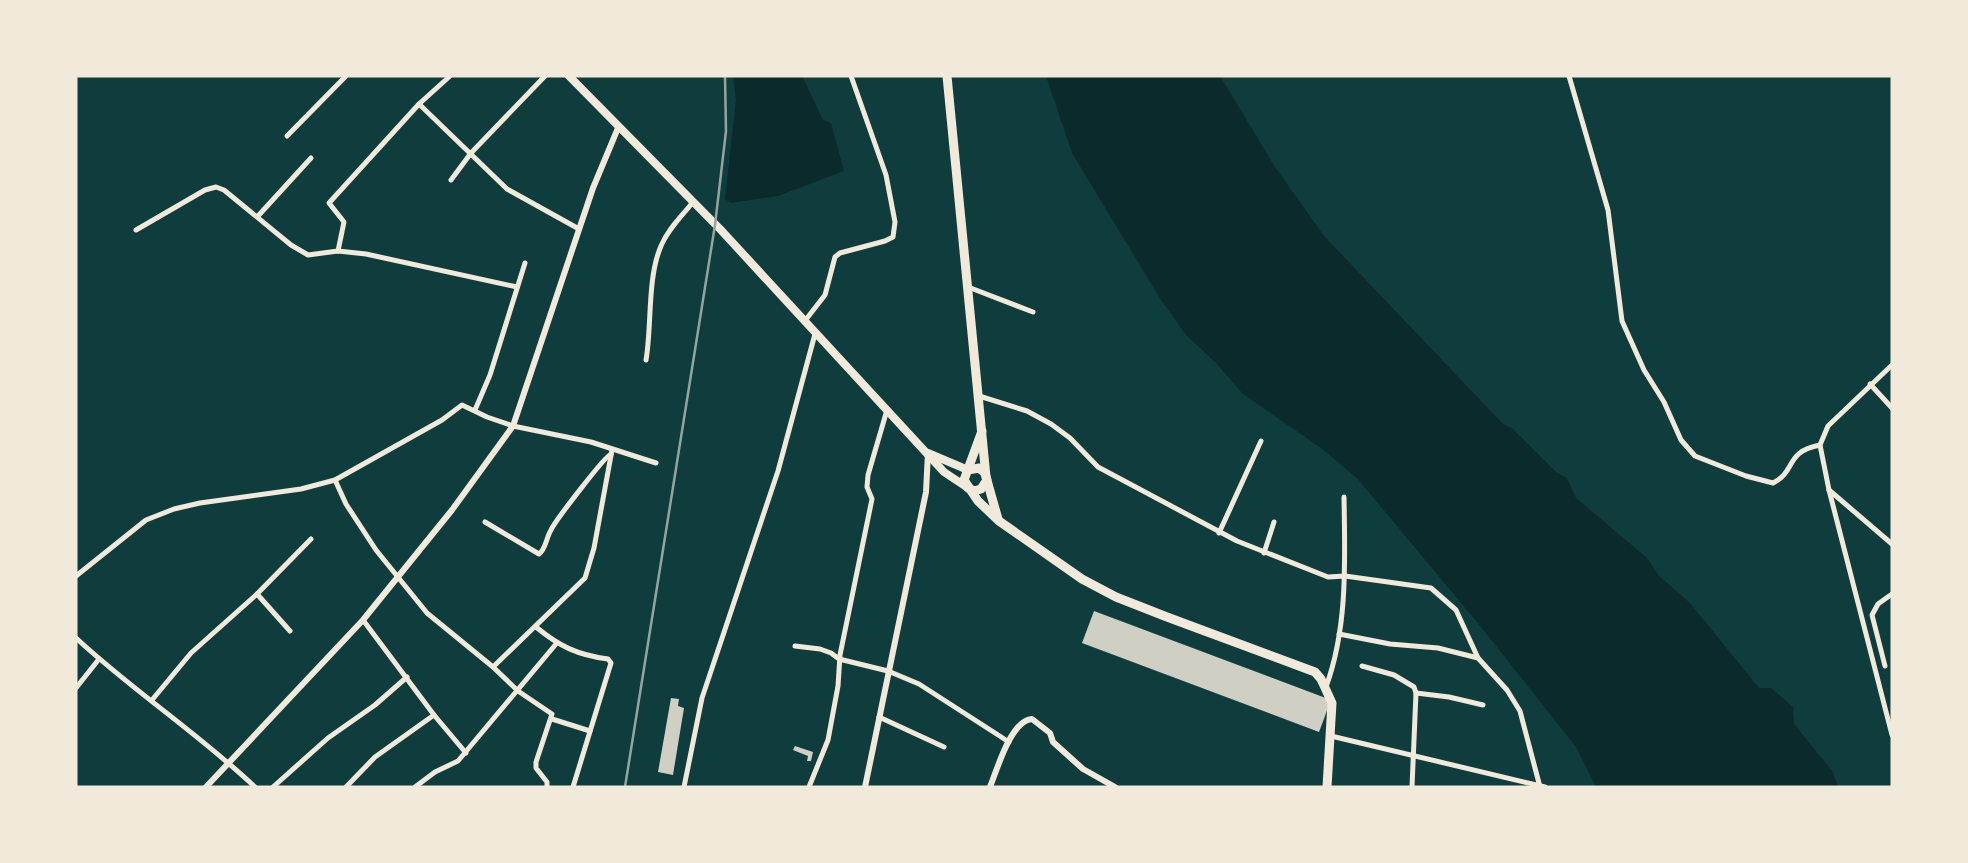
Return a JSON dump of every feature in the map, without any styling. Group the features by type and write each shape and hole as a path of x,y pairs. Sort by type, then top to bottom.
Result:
{"highway":[{"path":"947,76 986,477 986,484 981,489 974,491 968,488"},
{"path":"982,431 964,480 968,488 986,510 998,521 1082,579 1116,596 1167,618 1315,672 1332,703 1327,787"},
{"path":"968,470 979,468 986,477 998,521"}],"main road":[{"path":"569,76 618,128 693,202 944,472 968,488"},
{"path":"928,453 968,470"}],"street":[{"path":"287,136 346,76"},
{"path":"338,251 344,222 329,203 419,104 450,76"},
{"path":"451,180 471,153 545,76"},
{"path":"804,322 825,295 835,257 840,253 884,242 893,237 895,222 886,175 851,76"},
{"path":"1569,76 1608,210 1622,321 1644,370 1664,402 1681,440 1695,456 1746,476 1773,483 1784,474 1796,454 1802,449 1820,445"},
{"path":"419,104 507,189 579,229"},
{"path":"206,787 363,620 452,510 513,426 579,229 618,128"},
{"path":"258,216 311,158"},
{"path":"136,230 211,187 224,190 302,253 314,255 338,251 366,254 517,287"},
{"path":"646,360 653,278 660,246 674,224 693,202"},
{"path":"474,410 490,375 525,264"},
{"path":"968,287 1032,312"},
{"path":"684,787 702,698 778,471 815,334"},
{"path":"1892,365 1828,426 1820,445 1829,490 1892,735"},
{"path":"1870,384 1892,408"},
{"path":"979,396 1027,411 1051,424 1070,438 1098,467 1219,533 1264,553 1328,577 1345,576 1431,588 1456,610 1478,658 1507,690 1520,712 1540,786"},
{"path":"76,576 133,529 160,514 200,503 301,488 335,480 442,420 462,405 513,426 591,442 612,452 656,463"},
{"path":"808,787 828,740 838,686 839,660 872,499 867,486 868,475 887,410"},
{"path":"1219,533 1261,441"},
{"path":"485,522 539,554 551,530 593,472 612,452"},
{"path":"494,667 585,578 594,548 612,452"},
{"path":"866,787 888,671 926,492 928,453"},
{"path":"335,480 361,527 418,602 437,622 494,667 518,691 551,713 552,718 536,762 536,768 547,782 547,787"},
{"path":"1829,490 1892,544"},
{"path":"1325,688 1337,652 1345,576 1344,497"},
{"path":"1264,553 1274,522"},
{"path":"152,700 191,653 257,594 311,539"},
{"path":"257,594 290,631"},
{"path":"1885,666 1872,615 1878,604 1892,594"},
{"path":"363,620 434,715 466,753"},
{"path":"536,627 556,644 574,651 608,659 611,663 573,787"},
{"path":"1339,634 1390,644 1438,648 1478,658"},
{"path":"76,638 99,659 229,763 255,787"},
{"path":"415,787 435,772 458,761 466,753 556,644"},
{"path":"795,646 820,649 831,653 839,660 888,671 919,684 1009,742"},
{"path":"76,688 99,659"},
{"path":"1362,666 1394,675 1410,683 1416,693 1415,756 1412,787"},
{"path":"273,787 328,738 375,705 407,677"},
{"path":"1416,693 1449,697 1483,706"},
{"path":"346,787 375,758 434,715"},
{"path":"879,717 944,747"},
{"path":"552,718 590,731"},
{"path":"990,787 1001,755 1018,727 1027,720 1032,719 1050,733 1053,742 1083,769 1115,787"},
{"path":"1331,736 1545,787"}],"water":[{"path":"733,76 802,76 823,120 831,123 844,171 778,196 731,203 725,199 736,100"},
{"path":"1046,76 1220,76 1275,167 1324,236 1503,424 1513,429 1556,472 1567,478 1576,498 1647,558 1659,576 1690,603 1759,688 1771,688 1793,707 1794,724 1833,772 1838,787 1596,787 1576,747 1481,627 1357,478 1321,448 1243,394 1216,363 1186,335 1161,300 1072,153"}],"building":[{"path":"1094,611 1331,700 1319,732 1082,643"},
{"path":"671,698 679,699 678,706 684,708 673,775 658,772"},
{"path":"795,746 813,752 811,761 807,761 808,756 793,750"}],"railway":[{"path":"625,787 715,225 726,131 725,76"}]}
